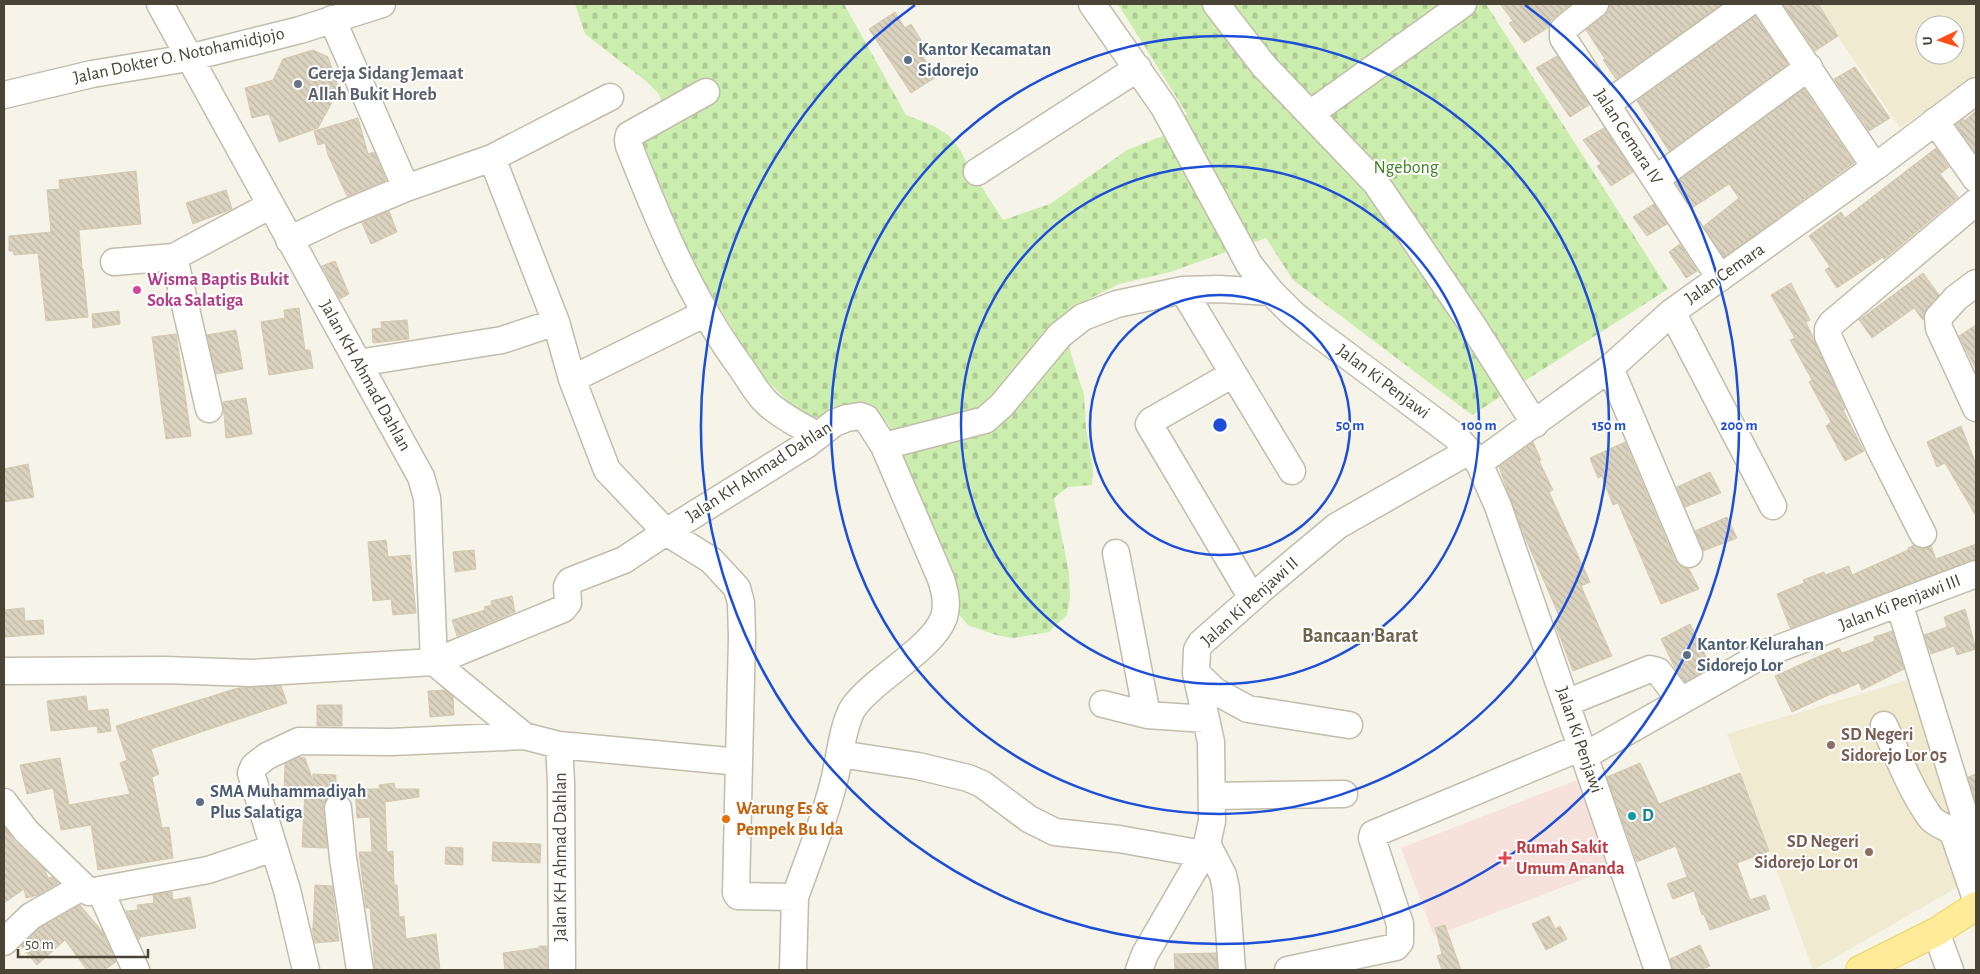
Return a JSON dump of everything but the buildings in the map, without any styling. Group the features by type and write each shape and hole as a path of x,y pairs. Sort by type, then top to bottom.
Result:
{"main road":[{"path":"1860,970 1936,932 1976,906"}],"street":[{"name":"Jalan KH Ahmad Dahlan","path":"160,4 188,58 416,467 424,488 428,515 434,662"},
{"name":"Jalan Dokter O. Notohamidjojo","path":"4,95 92,74 188,58 300,30 340,13 382,4"},
{"name":"Jalan Ki Penjawi","path":"1092,4 1164,107 1249,264 1271,292 1309,327 1455,436 1474,457 1498,506 1658,970"},
{"path":"1216,4 1264,66 1382,191 1535,424"},
{"path":"1310,114 1463,4"},
{"name":"Jalan Cemara IV","path":"1595,4 1570,23 1562,34 1562,38 1720,278"},
{"path":"1607,104 1746,4"},
{"path":"1765,4 1876,167"},
{"path":"340,13 406,188"},
{"path":"977,172 1138,68"},
{"path":"1656,179 1809,68"},
{"name":"Jalan Cemara","path":"1474,457 1535,424 1610,368 1672,312 1876,167 1976,91"},
{"path":"706,92 632,133 628,140 658,219 723,343 765,401 784,417 818,436"},
{"path":"290,240 406,188 492,158 610,96"},
{"path":"1935,121 1976,179"},
{"path":"4,671 166,670 251,673 434,662 562,609 568,603 567,586 570,581 624,560 666,532 606,470 572,379 556,322 492,158"},
{"path":"1923,534 1880,449 1828,336 1828,329 1832,322 1976,202"},
{"path":"114,262 174,257 271,205"},
{"path":"174,257 209,409"},
{"path":"1976,283 1956,298 1938,318 1939,328 1976,408"},
{"path":"884,446 985,420 1002,405 1060,336 1083,317 1117,304 1183,290 1218,288 1271,292"},
{"path":"1183,290 1292,471"},
{"path":"1672,312 1773,506"},
{"path":"572,379 706,313"},
{"path":"358,363 502,340 556,322"},
{"path":"1610,368 1690,554"},
{"path":"1233,374 1151,421 1149,424 1252,598"},
{"name":"Jalan KH Ahmad Dahlan","path":"860,416 866,418 884,446 941,580 945,595 945,610 940,625 930,638 868,691 852,710 847,722 823,821 795,897 738,896 736,893 742,637 741,603 737,588 712,560 666,532 797,450 828,427 841,420 860,416"},
{"name":"Jalan Ki Penjawi II","path":"1139,970 1145,954 1205,849 1212,822 1211,742 1196,673 1197,650 1202,643 1252,598 1337,526 1474,457"},
{"path":"1116,553 1147,715"},
{"name":"Jalan Ki Penjawi III","path":"1288,970 1396,947 1400,942 1400,924 1372,838 1373,834 1583,752 1681,701 1764,654 1976,574"},
{"path":"1898,604 1976,853"},
{"path":"434,662 524,736"},
{"path":"1566,702 1650,669 1658,671 1681,701"},
{"path":"1196,673 1215,691 1248,709 1349,726"},
{"path":"1103,704 1147,715 1205,719"},
{"path":"1884,725 1919,800 1933,821 1948,828 1954,835 1976,899"},
{"path":"306,970 287,890 251,773 254,766 267,756 290,744 305,741 391,742 524,736 559,744 739,762"},
{"name":"Jalan KH Ahmad Dahlan","path":"559,744 562,801 562,970"},
{"path":"840,754 918,766 968,778 982,784 1029,819 1054,832 1205,849 1222,875 1226,889 1232,970"},
{"path":"1212,796 1344,794"},
{"path":"4,802 26,831 91,889 136,970"},
{"path":"338,808 343,858 360,970"},
{"path":"4,942 31,916 91,889 208,870 274,848"},
{"path":"793,970 795,897"},
{"path":"1936,932 1950,970"}],"shaded area":[{"path":"1816,4 1976,4 1976,75 1900,128"},
{"name":"SD Negeri Sidorejo Lor 01","path":"1911,679 1975,877 1813,970 1727,734"},
{"name":"Rumah Sakit Umum Ananda","path":"1577,780 1610,869 1434,936 1401,848"}],"green space":[{"name":"Ngebong","path":"575,4 844,4 906,115 934,126 948,135 959,148 968,166 1003,220 1050,204 1127,150 1163,136 1187,114 1118,4 1486,4 1668,289 1472,415 1293,280 1266,238 1170,272 1119,284 1089,299 1064,316 1071,354 1084,395 1086,428 1093,469 1092,485 1068,487 1054,498 1069,573 1070,598 1067,615 1049,632 1013,638 996,635 968,625 952,606 919,500 889,425 878,413 858,404 850,404 821,418 801,414 762,376 690,260 639,133 665,107 658,93 647,82 585,34"}],"place":[{"name":"Kantor Kecamatan Sidorejo","path":"908,60"},
{"name":"Gereja Sidang Jemaat Allah Bukit Horeb","path":"298,84"},
{"name":"Wisma Baptis Bukit Soka Salatiga","path":"137,290"},
{"name":"Kantor Kelurahan Sidorejo Lor","path":"1687,655"},
{"name":"SD Negeri Sidorejo Lor 05","path":"1831,745"},
{"name":"SMA Muhammadiyah Plus Salatiga","path":"200,802"},
{"name":"D","path":"1632,816"},
{"name":"Warung Es & Pempek Bu Ida","path":"726,819"},
{"name":"SD Negeri Sidorejo Lor 01","path":"1869,852"},
{"name":"Rumah Sakit Umum Ananda","path":"1505,858"}],"district":[{"name":"Bancaan Barat","path":"1360,636"}]}
